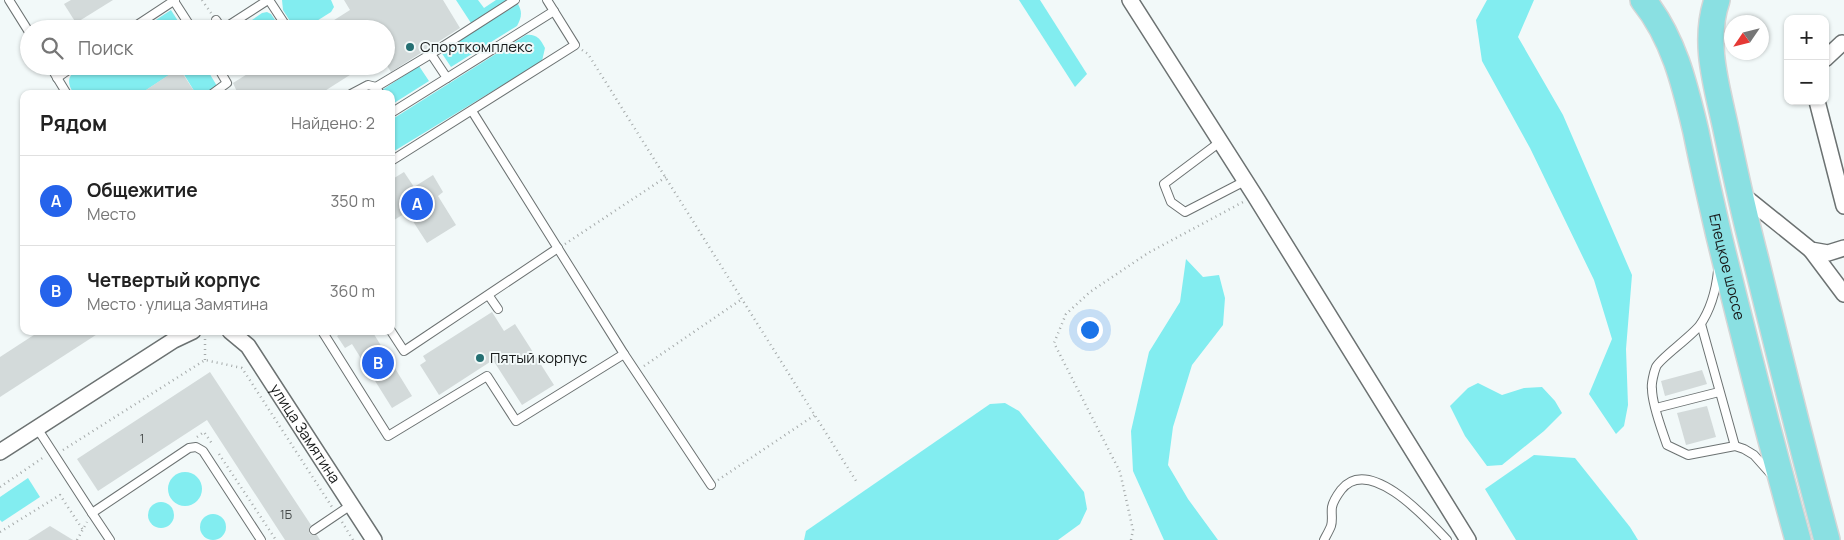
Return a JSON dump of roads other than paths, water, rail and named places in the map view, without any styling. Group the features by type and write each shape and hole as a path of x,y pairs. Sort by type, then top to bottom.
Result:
{"main road":[{"name":"Елецкое шоссе","path":"1643,0 1662,28 1685,85 1719,234 1798,540"},
{"name":"Елецкое шоссе","path":"1717,0 1713,11 1710,38 1713,71 1738,191 1796,425 1827,540"}],"street":[{"path":"1130,0 1255,196 1468,540"},
{"path":"1829,56 1843,45"},
{"path":"1818,105 1844,206"},
{"path":"1738,191 1811,250 1844,294"},
{"path":"1811,250 1828,253 1844,248"},
{"path":"0,452 174,340 194,335"},
{"name":"улица Замятина","path":"235,335 248,346 374,540"}],"lane":[{"path":"9,0 22,20"},
{"path":"144,20 174,0 186,20"},
{"path":"236,20 268,0 282,20"},
{"path":"379,90 515,0"},
{"path":"395,159 575,45 547,0"},
{"path":"395,110 554,11"},
{"path":"431,54 447,78"},
{"path":"55,75 64,90"},
{"path":"57,78 61,75"},
{"path":"217,90 227,83 222,75"},
{"path":"358,90 368,85 376,90"},
{"path":"472,111 624,354 710,485"},
{"path":"1220,142 1164,184 1171,202 1185,212 1245,181"},
{"path":"1719,234 1719,268 1716,290 1701,324 1690,338 1656,365 1652,389 1656,408 1667,445 1688,455 1734,446 1744,449 1754,455 1784,488"},
{"path":"394,335 404,351 489,296 558,248"},
{"path":"489,296 498,309"},
{"path":"1701,324 1734,446"},
{"path":"325,335 388,436 487,376 516,421 624,354"},
{"path":"1656,408 1719,392"},
{"path":"37,428 110,540"},
{"path":"92,513 189,448 196,447 203,451 261,540"},
{"path":"1324,540 1331,525 1332,507 1341,490 1351,482 1368,478 1402,497 1426,517 1447,540"},
{"path":"314,530 352,505"}],"place":[{"name":"Спорткомплекс","path":"410,47"},
{"name":"Общежитие","path":"417,204"},
{"name":"Пятый корпус","path":"480,358"},
{"name":"Четвертый корпус","path":"378,363"}]}
